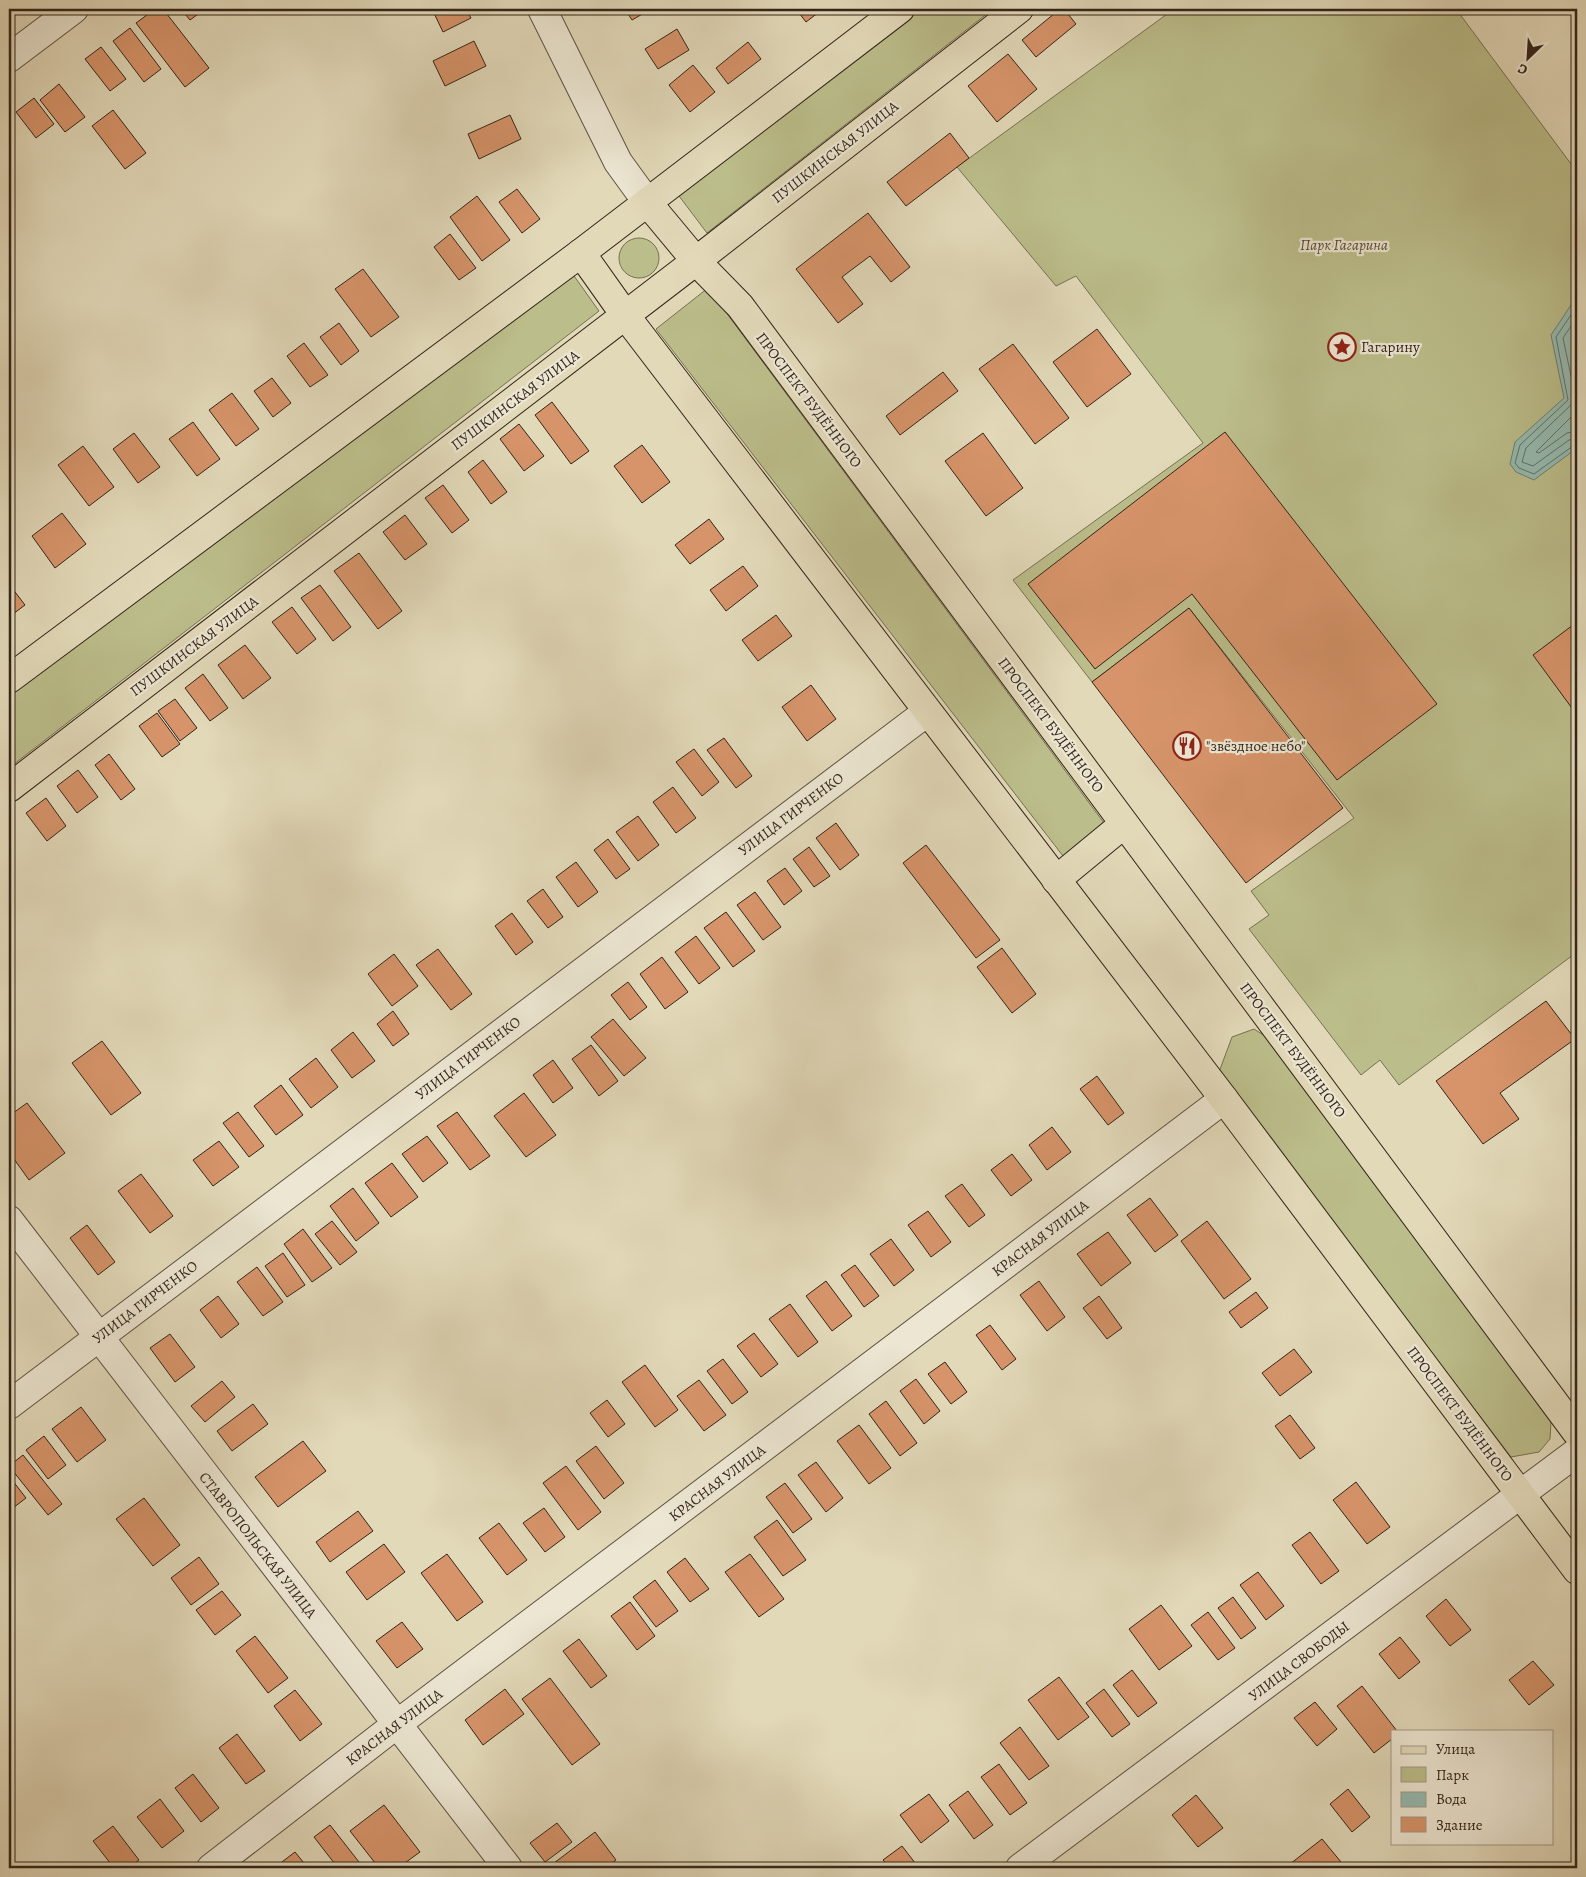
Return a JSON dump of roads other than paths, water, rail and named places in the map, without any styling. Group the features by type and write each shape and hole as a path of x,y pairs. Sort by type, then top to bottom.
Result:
{"main road":[{"path":"9,679 580,253 900,9"},
{"name":"ПУШКИНСКАЯ УЛИЦА","path":"9,788 625,316 1019,9"},
{"name":"ПРОСПЕКТ БУДЁННОГО","path":"647,202 696,261 740,306 1577,1433"},
{"name":"ПРОСПЕКТ БУДЁННОГО","path":"580,253 625,316 1224,1099 1577,1570"},
{"path":"1056,880 1124,824"}],"street":[{"path":"9,58 74,9"},
{"name":"ПРОСПЕКТ БУДЁННОГО","path":"542,9 618,162 647,202"},
{"name":"УЛИЦА ГИРЧЕНКО","path":"9,1405 927,712"},
{"name":"КРАСНАЯ УЛИЦА","path":"212,1868 397,1724 1224,1099"},
{"name":"СТАВРОПОЛЬСКАЯ УЛИЦА","path":"9,1220 97,1338 508,1868"},
{"name":"УЛИЦА СВОБОДЫ","path":"1020,1868 1521,1496 1577,1452"}],"water":[{"path":"1577,301 1577,448 1534,480 1516,472 1510,464 1515,442 1564,398 1551,335 1573,302"}],"place":[{"name":"Гагарину","path":"1342,347"},
{"name":"\"звёздное небо\"","path":"1187,746"}],"park label":[{"name":"Парк Гагарина","path":"1344,245"}]}
